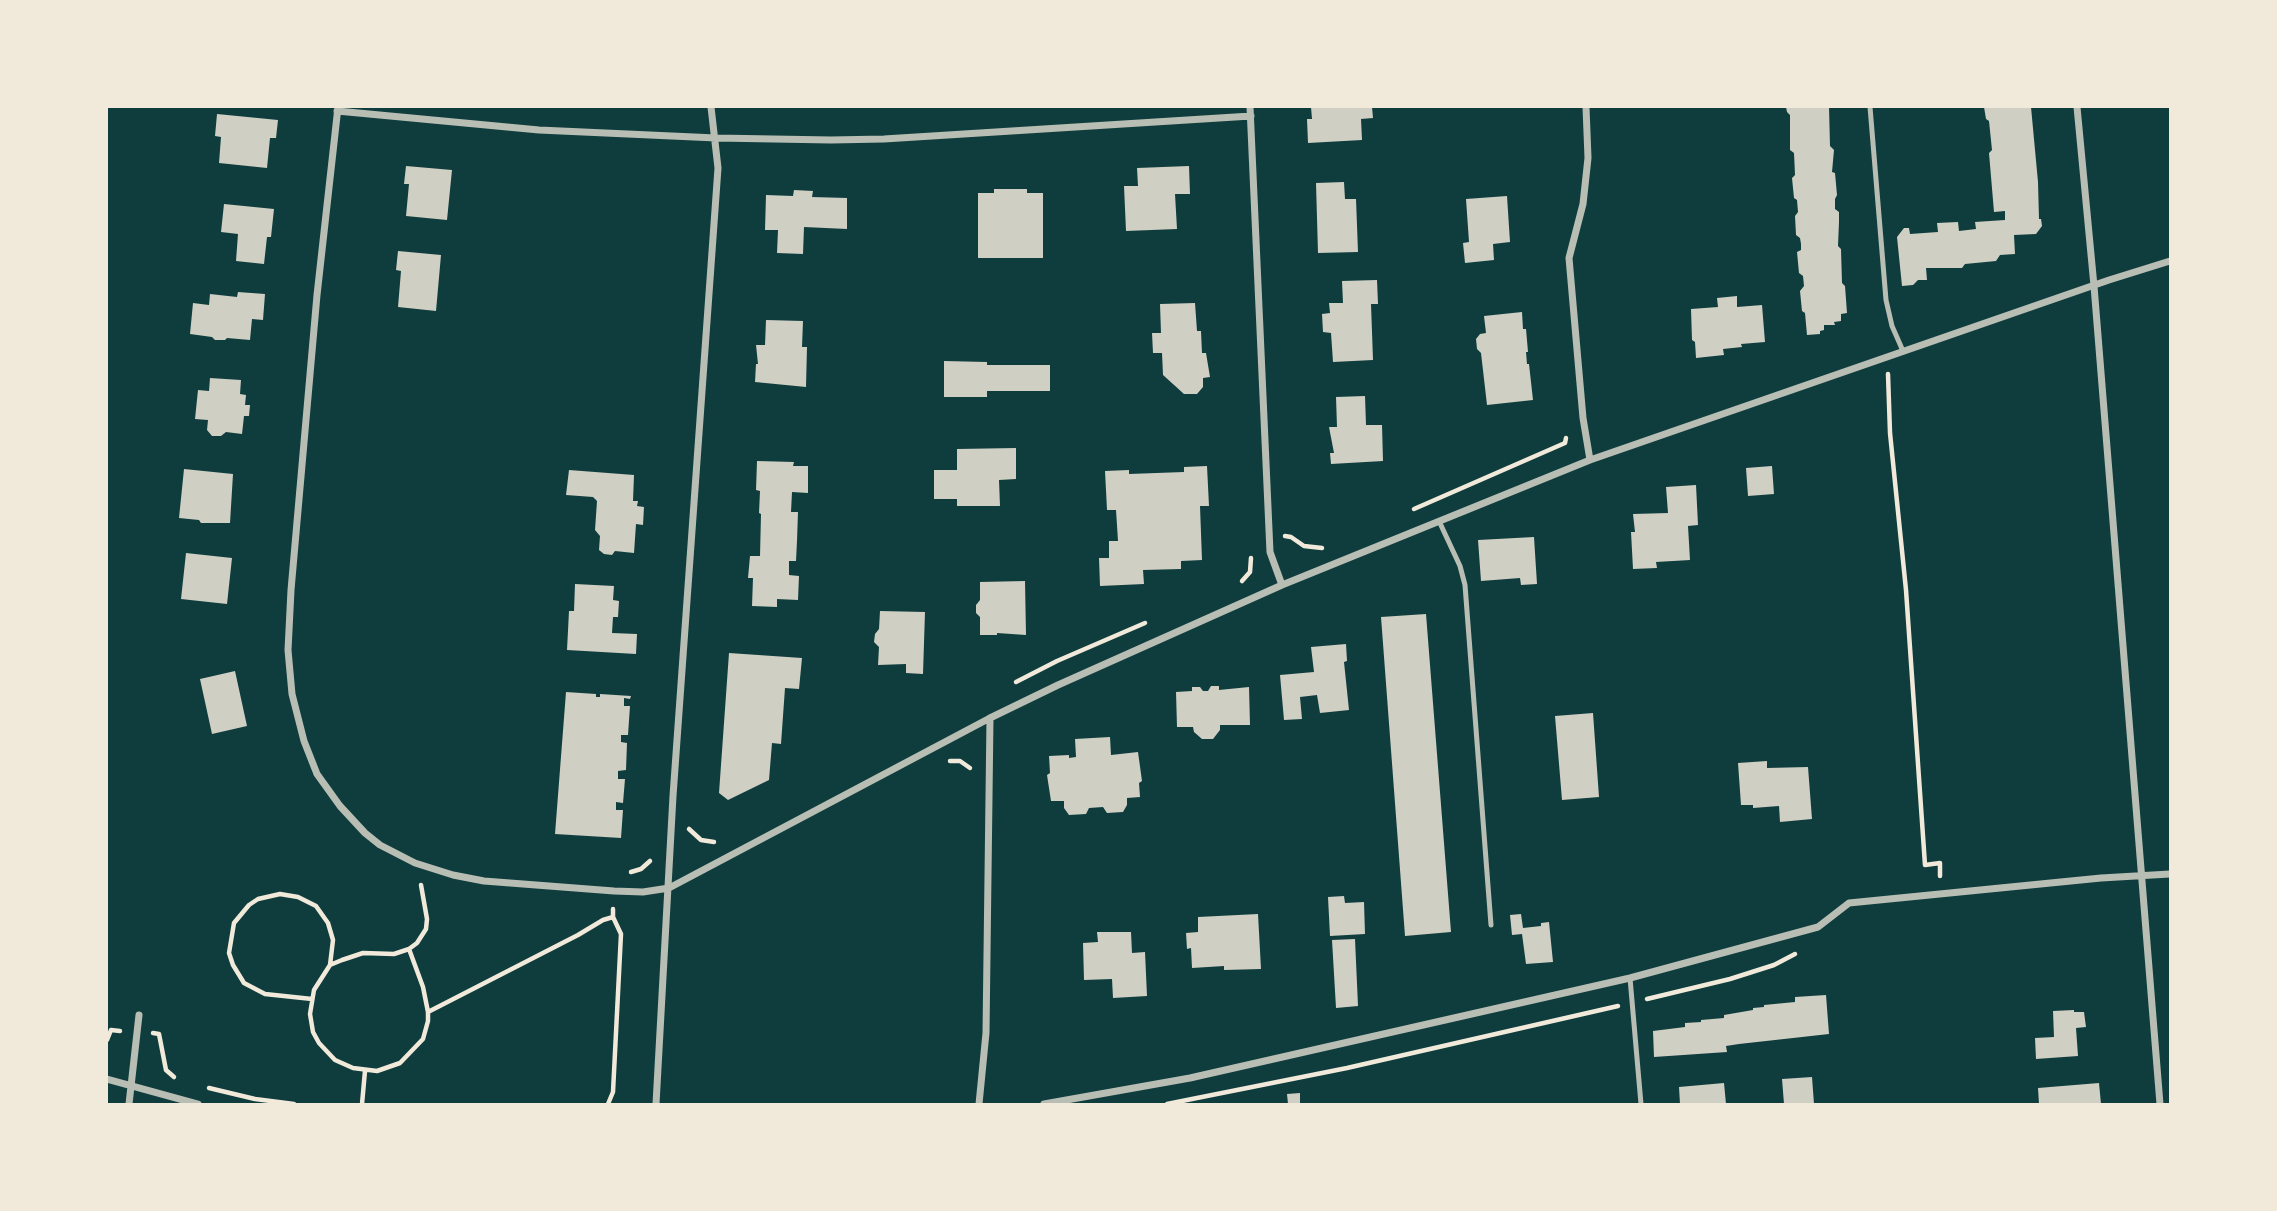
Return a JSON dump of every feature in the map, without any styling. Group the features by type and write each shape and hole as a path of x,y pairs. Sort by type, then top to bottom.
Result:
{"street":[{"path":"656,1104 673,796 718,168 712,107"},
{"path":"1250,107 1269,537 1271,559 1282,585"},
{"path":"1586,107 1588,158 1583,204 1569,258 1583,418 1590,460"},
{"path":"2077,107 2160,1104"},
{"path":"1251,116 884,139 716,138 539,130 337,109 317,295 289,635 292,695 310,757 329,791 353,821 380,845 415,863 453,875 484,881 614,891 643,892 669,888 989,718 1282,585 1590,460 2170,261"},
{"path":"979,1104 986,1033 989,718"},
{"path":"1044,1104 1203,1075 1630,978 1818,927 1849,903 2170,874"},
{"path":"129,1104 139,1015"},
{"path":"107,1079 198,1104"}],"lane":[{"path":"1870,107 1886,300 1892,326 1903,351"},
{"path":"1439,521 1460,566 1465,585 1491,925"},
{"path":"1630,978 1641,1104"}],"path":[{"path":"1888,375 1890,433 1906,590 1925,865"},
{"path":"1405,513 1566,443 1566,421 1583,418"},
{"path":"1238,584 1250,572 1251,538 1291,537 1308,547 1321,548 1331,544"},
{"path":"1011,685 1057,661 1152,620"},
{"path":"941,760 960,761 969,767 972,774"},
{"path":"673,834 690,829 708,842 721,839"},
{"path":"624,873 641,869 651,859"},
{"path":"414,882 430,887"},
{"path":"330,965 363,953 394,954 417,943 426,929 427,912 421,884"},
{"path":"312,999 265,994 244,983 229,953 234,923 248,905 258,899 280,894 298,897 316,906 328,923 333,940 330,965 319,981 312,999 310,1023 319,1043 335,1060 365,1071 390,1067 407,1057 423,1039 428,1012 423,987 409,949"},
{"path":"604,907 613,906 613,917 621,934 613,1092 608,1104"},
{"path":"428,1012 613,917"},
{"path":"1167,1104 1347,1068 1731,979 1774,965 1797,953"},
{"path":"107,1040 111,1030 159,1034 166,1070 184,1082"},
{"path":"362,1104 365,1071"},
{"path":"205,1087 255,1099 294,1104"}],"building":[{"path":"1311,107 1372,107 1373,118 1361,119 1362,140 1308,143 1307,119 1312,119"},
{"path":"1786,107 1829,107 1830,146 1834,150 1832,172 1835,173 1837,195 1835,209 1839,212 1838,246 1841,249 1842,283 1845,286 1847,313 1841,314 1841,321 1834,322 1835,325 1824,325 1820,334 1807,335 1805,313 1802,311 1800,291 1804,286 1803,276 1799,273 1797,252 1801,250 1801,244 1796,235 1795,216 1798,212 1792,178 1795,175 1794,153 1790,150 1790,115"},
{"path":"1984,107 2031,107 2039,219 2042,226 2036,234 2014,235 2015,254 2000,255 1996,261 1965,264 1962,268 1926,268 1927,280 1918,280 1913,285 1902,286 1897,237 1904,228 1909,228 1910,234 1938,232 1937,223 1958,222 1959,231 1976,229 1975,222 2005,220 2005,211 1994,212 1989,153 1992,150 1989,121 1986,119"},
{"path":"217,114 278,120 276,138 270,138 267,168 219,163 221,137 215,136"},
{"path":"406,166 452,170 447,220 406,216 409,184 404,184"},
{"path":"1189,166 1190,194 1175,194 1177,229 1126,231 1124,186 1138,186 1137,168"},
{"path":"1344,182 1345,199 1356,199 1358,252 1318,253 1316,183"},
{"path":"994,189 1027,189 1027,193 1043,193 1043,258 978,258 978,193 994,193"},
{"path":"794,190 813,191 812,197 847,198 847,229 804,227 803,254 777,253 778,230 765,230 766,195 793,196"},
{"path":"1507,196 1510,242 1493,244 1494,260 1465,263 1463,243 1469,242 1466,199"},
{"path":"224,204 274,209 264,264 236,261 238,234 221,232"},
{"path":"398,251 441,255 436,311 398,307 401,271 396,270"},
{"path":"1377,280 1378,304 1371,304 1373,360 1333,362 1331,333 1323,332 1322,314 1330,313 1329,303 1343,303 1342,281"},
{"path":"238,292 265,294 263,320 252,319 250,340 215,340 212,337 190,334 193,303 209,305 210,294 237,297"},
{"path":"1737,296 1737,307 1762,305 1765,342 1741,344 1742,347 1723,349 1724,355 1696,358 1695,342 1692,340 1691,309 1718,307 1717,298"},
{"path":"1195,303 1197,331 1201,331 1202,353 1206,353 1210,377 1203,378 1203,387 1197,394 1184,394 1163,375 1162,353 1153,353 1152,333 1161,333 1160,304"},
{"path":"1522,312 1533,400 1487,405 1481,353 1477,349 1476,339 1480,334 1486,333 1484,316"},
{"path":"766,320 803,321 802,347 807,347 806,387 755,382 758,364 756,345 765,345"},
{"path":"944,361 987,362 987,365 1050,365 1050,391 987,391 987,397 944,397"},
{"path":"210,378 241,380 240,394 246,395 245,405 250,405 249,416 244,416 242,434 226,432 221,436 212,436 207,430 208,420 195,419 198,390 209,391"},
{"path":"1365,396 1366,425 1382,425 1383,461 1331,464 1330,453 1334,453 1329,427 1337,427 1336,397"},
{"path":"1016,448 1016,479 999,480 1000,506 957,506 957,499 934,499 934,470 957,470 957,449"},
{"path":"757,461 794,462 793,466 808,466 808,493 792,492 791,512 798,512 797,541 796,561 789,561 789,575 799,576 798,600 777,599 777,607 752,606 753,578 748,578 750,556 760,556 761,514 760,491 756,490"},
{"path":"1207,466 1209,506 1200,506 1202,560 1181,561 1181,569 1143,570 1144,584 1100,586 1099,558 1109,558 1109,541 1118,541 1116,510 1107,510 1105,471 1129,470 1129,474 1184,472 1184,467"},
{"path":"1772,466 1774,494 1748,496 1746,468"},
{"path":"184,469 233,474 230,523 201,523 199,520 179,518"},
{"path":"569,470 634,475 633,501 638,501 637,506 644,507 643,525 636,524 634,553 615,551 612,555 599,550 600,536 595,530 597,501 593,497 566,495"},
{"path":"1696,485 1698,525 1688,526 1690,560 1656,562 1657,568 1633,569 1633,514 1668,513 1666,487"},
{"path":"1534,537 1537,584 1521,585 1520,578 1481,581 1478,540"},
{"path":"186,553 232,558 227,604 181,599"},
{"path":"1025,581 1026,635 980,635 980,617 976,613 976,605 980,600 980,582"},
{"path":"575,584 614,586 613,600 619,601 618,617 613,617 612,633 637,634 636,654 567,650 569,611 574,611"},
{"path":"880,611 925,612 923,674 906,673 906,664 878,665 879,647 874,642 879,629"},
{"path":"1426,614 1451,932 1405,936 1381,617"},
{"path":"1346,644 1347,661 1344,662 1349,710 1320,713 1317,695 1300,697 1302,719 1284,720 1280,675 1314,672 1311,647"},
{"path":"729,653 802,658 799,689 785,688 781,744 772,743 769,780 728,800 719,793"},
{"path":"235,671 247,726 212,734 200,679"},
{"path":"1211,686 1219,686 1219,690 1249,687 1250,725 1220,725 1220,730 1213,739 1202,739 1194,732 1193,727 1177,727 1176,692 1192,691 1192,687 1208,691"},
{"path":"566,692 596,694 596,697 600,697 600,694 631,696 630,699 624,698 624,706 630,706 628,735 621,735 621,742 627,743 626,770 618,771 618,779 625,779 623,803 616,802 616,810 623,810 621,838 555,834"},
{"path":"1593,713 1599,797 1562,800 1555,716"},
{"path":"1110,737 1111,755 1138,752 1142,781 1139,783 1140,797 1127,798 1123,812 1107,813 1103,807 1089,808 1086,814 1069,815 1064,808 1064,801 1051,801 1047,775 1050,773 1049,756 1076,757 1075,739"},
{"path":"1767,761 1767,768 1808,767 1812,819 1780,822 1779,806 1753,808 1753,805 1741,805 1738,763"},
{"path":"1344,896 1345,903 1364,902 1365,934 1330,936 1328,897"},
{"path":"1258,914 1261,969 1224,970 1224,966 1192,968 1191,948 1187,949 1186,933 1198,932 1198,917"},
{"path":"1521,914 1523,928 1549,922 1553,962 1526,964 1522,934 1512,935 1510,915"},
{"path":"1097,932 1131,932 1132,953 1145,952 1147,996 1113,998 1112,979 1084,980 1083,943 1098,942"},
{"path":"1355,939 1358,1006 1336,1008 1332,940"},
{"path":"1826,995 1829,1034 1726,1046 1727,1052 1654,1057 1653,1031 1685,1027 1685,1023 1701,1020 1724,1018 1724,1015 1753,1010 1764,1005 1795,1002 1795,997"},
{"path":"2053,1011 2084,1012 2086,1027 2076,1028 2078,1056 2036,1059 2035,1038 2054,1037"},
{"path":"1812,1077 1814,1104 1784,1104 1782,1079"},
{"path":"1724,1083 1726,1104 1680,1104 1679,1087"},
{"path":"2099,1083 2101,1104 2039,1104 2038,1088"},
{"path":"1300,1093 1300,1104 1288,1104 1287,1094"}]}
